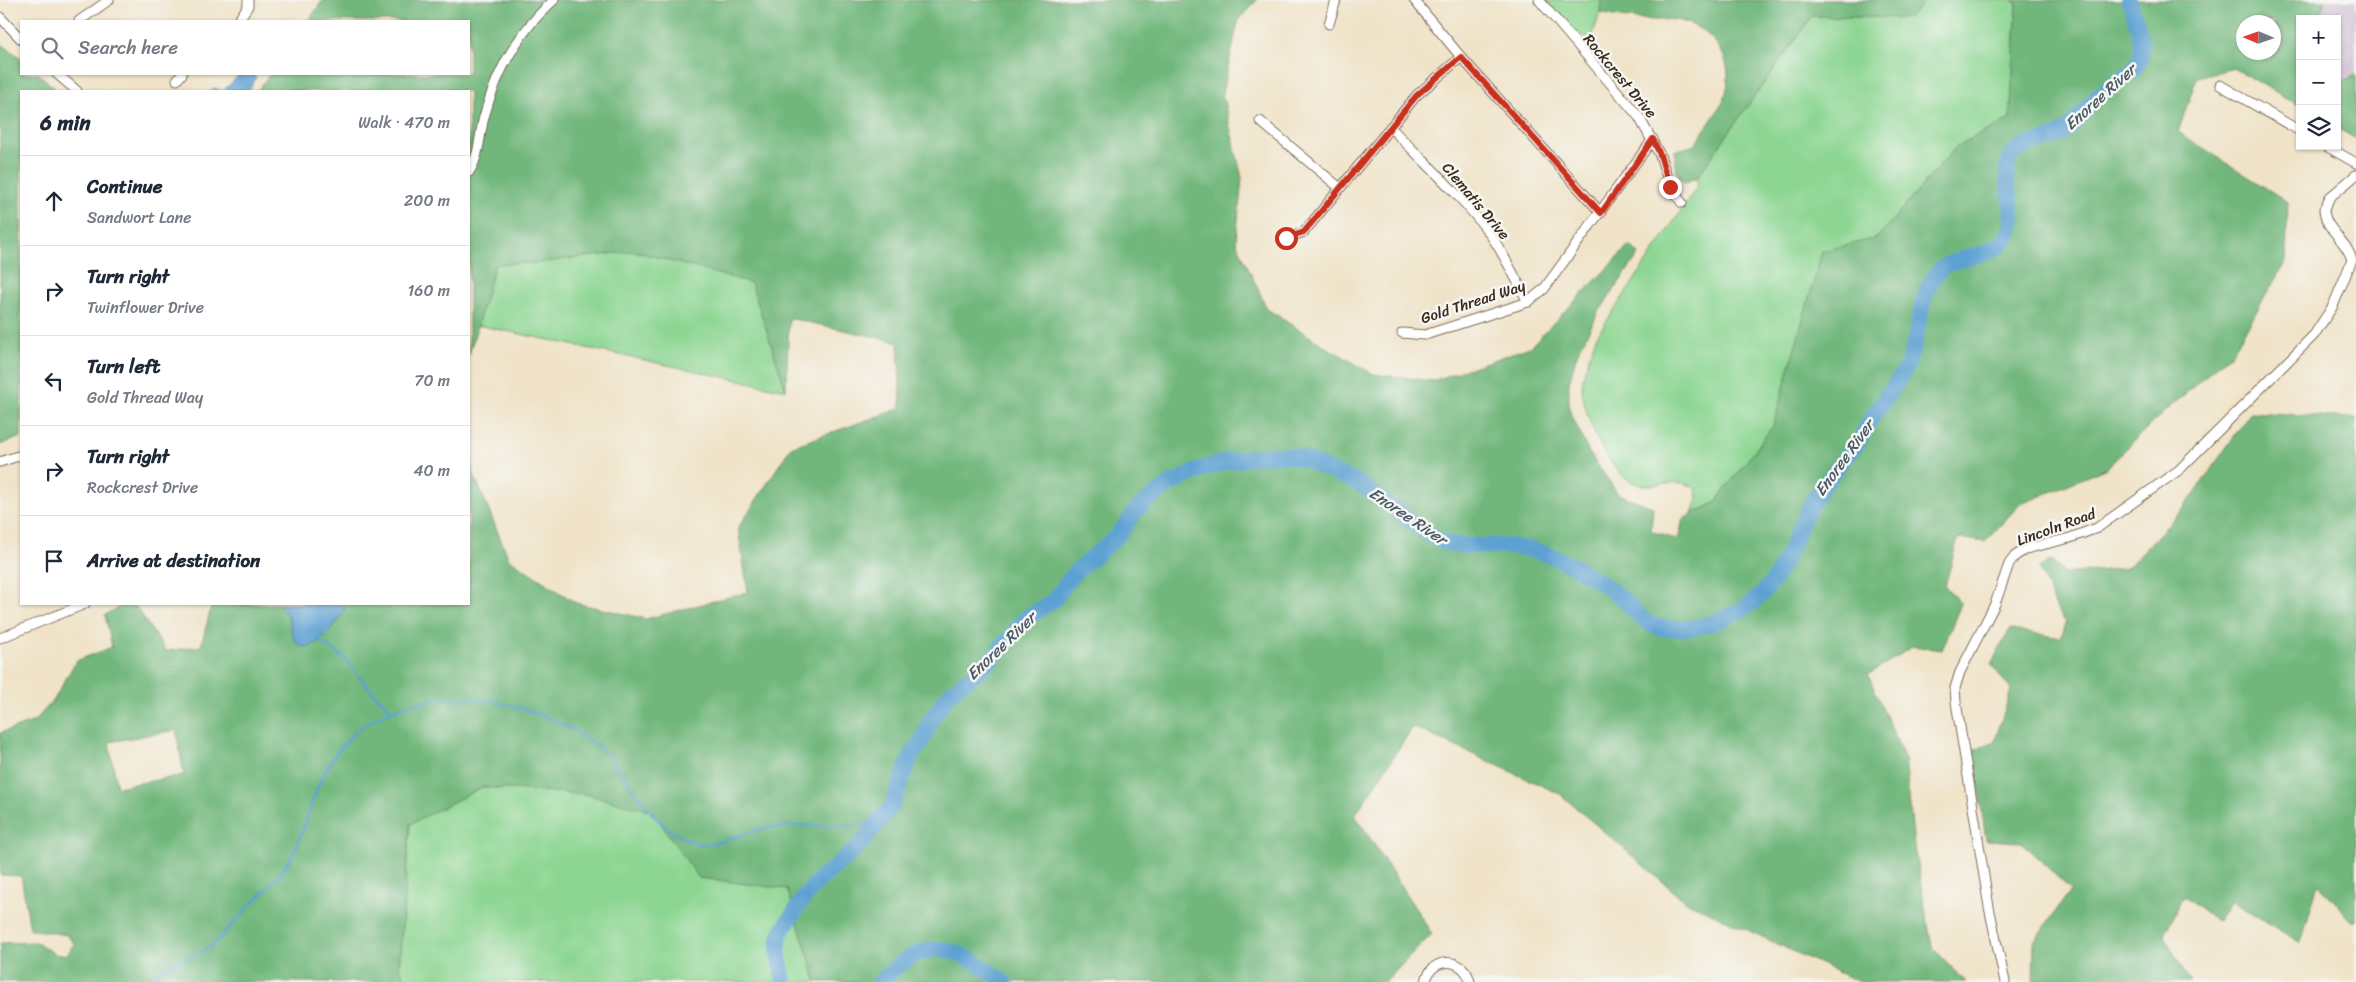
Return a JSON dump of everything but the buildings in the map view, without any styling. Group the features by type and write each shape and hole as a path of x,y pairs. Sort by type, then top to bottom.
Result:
{"street":[{"path":"80,20 109,0"},
{"path":"239,20 248,6 248,0"},
{"path":"470,170 478,154 484,119 503,67 532,22 554,0"},
{"path":"1329,24 1336,0"},
{"path":"1414,0 1461,57 1601,213"},
{"name":"Rockcrest Drive","path":"1539,0 1626,101 1653,139 1670,187 1682,203"},
{"path":"0,17 20,37"},
{"path":"1286,238 1304,232 1417,95 1461,57"},
{"path":"58,75 76,90"},
{"path":"2220,85 2296,129"},
{"path":"1260,122 1340,188"},
{"name":"Clematis Drive","path":"1390,127 1441,179 1489,233 1506,258 1528,302"},
{"name":"Gold Thread Way","path":"1402,333 1425,335 1528,302 1544,289 1653,139"},
{"path":"2333,150 2356,163"},
{"name":"Lincoln Road","path":"2005,982 1989,907 1980,839 1956,702 1955,688 1960,672 1995,604 2009,564 2014,556 2026,549 2090,532 2156,488 2193,457 2314,335 2333,306 2352,260 2345,243 2328,225 2324,208 2330,197 2356,175"},
{"path":"0,462 20,455"},
{"path":"0,638 82,605"},
{"path":"1426,982 1428,974 1434,966 1448,962 1462,967 1468,974 1470,982"}],"shaded area":[{"path":"2325,0 2356,0 2356,75 2341,82 2341,15 2320,15"}],"green space":[{"path":"323,0 1257,0 1239,19 1222,93 1242,178 1236,241 1267,309 1373,374 1433,381 1530,347 1630,245 1639,254 1598,313 1577,354 1569,382 1569,409 1588,451 1618,494 1653,507 1651,531 1678,540 1683,519 1715,503 1773,426 1822,251 1877,238 1957,146 2010,119 2017,4 2012,0 2325,0 2320,15 2296,15 2296,104 2234,68 2197,77 2178,132 2288,202 2286,261 2232,353 2155,420 2107,468 2019,505 1985,542 1958,538 1945,586 1961,604 1942,650 1913,646 1868,675 1905,759 1914,846 1932,947 1966,982 1859,982 1685,901 1560,794 1413,727 1355,815 1432,934 1385,982 825,982 816,980 787,889 699,878 652,811 585,794 482,787 410,824 399,968 408,982 0,982 0,943 35,942 57,955 68,954 74,943 67,935 30,929 21,876 0,875 0,733 35,721 55,698 76,661 112,647 105,615 123,605 135,605 166,651 201,646 212,605 470,605 470,413 472,470 509,559 576,603 646,619 748,592 738,528 791,447 901,408 898,342 789,318 786,390 751,283 634,251 535,263 495,264 470,352 470,90 258,90 269,75 470,75 470,20 309,20","holes":["176,730 184,775 117,787 109,742"]},
{"path":"1545,0 1601,0 1600,13 1591,40 1573,33"},
{"path":"1601,0 1926,0 1908,18 1812,16 1697,177 1684,183 1677,172 1674,151 1695,145 1722,103 1727,89 1728,75 1726,62 1721,50 1703,31 1690,24 1674,20 1636,19 1600,13"},
{"path":"1926,0 2012,0 2017,4 2010,119 1957,146 1877,238 1822,252 1773,426 1715,503 1692,514 1697,499 1696,489 1682,483 1637,484 1627,479 1617,470 1599,444 1587,414 1582,388 1585,369 1596,337 1697,187 1697,177 1812,16 1907,18"},
{"path":"0,43 20,57 20,75 40,75 57,90 20,90 20,437 0,445"},
{"path":"2356,75 2356,139 2341,130 2341,82"},
{"path":"634,251 752,283 786,390 477,325 495,264 535,263"},
{"path":"2251,412 2356,418 2356,921 2352,921 2318,883 2301,943 2231,901 2218,921 2183,896 2164,935 2190,982 2033,982 2034,941 2071,890 2021,842 1986,840 1973,750 1995,741 2011,690 1991,664 2010,629 2061,638 2066,623 2057,609 2039,568 2052,560 2064,574 2127,568 2185,507"},
{"path":"482,787 585,794 652,811 699,878 787,888 816,980 825,982 408,982 399,968 410,824"}],"water":[{"path":"239,75 253,75 256,77 250,90 224,90"},
{"path":"280,605 343,605 345,609 337,622 324,636 310,646 303,647 297,643 292,634 288,617"}],"waterway":[{"name":"Enoree River","path":"784,982 778,952 780,934 816,883 858,847 891,807 912,755 922,741 932,718 949,694 990,661 1026,618 1054,600 1075,572 1117,537 1138,508 1170,484 1202,469 1224,462 1258,456 1285,455 1302,458 1360,484 1436,539 1468,546 1519,548 1543,553 1559,559 1607,587 1644,620 1663,628 1680,629 1706,625 1748,606 1763,593 1775,578 1819,492 1856,445 1871,419 1903,373 1912,350 1924,300 1934,277 1940,269 1948,264 1995,248 2003,242 2009,233 2012,222 2012,210 2007,175 2008,164 2012,155 2028,145 2053,137 2064,131 2075,122 2098,96 2137,66 2141,48 2140,38 2129,0"},
{"path":"320,642 341,656 374,694 392,710"},
{"path":"156,973 210,947 279,875 295,850 322,777 334,757 349,739 376,718 399,708 422,702 445,699 492,701 539,714 568,727 607,755 658,820 668,829 695,843 711,844 758,830 780,826 852,825 880,822"},
{"name":"Enoree River","path":"880,982 897,966 913,956 928,950 942,949 970,959 1004,982"}],"route":[{"path":"1286,238 1304,232 1417,95 1461,57 1601,213 1653,139 1665,168 1670,187"}]}
